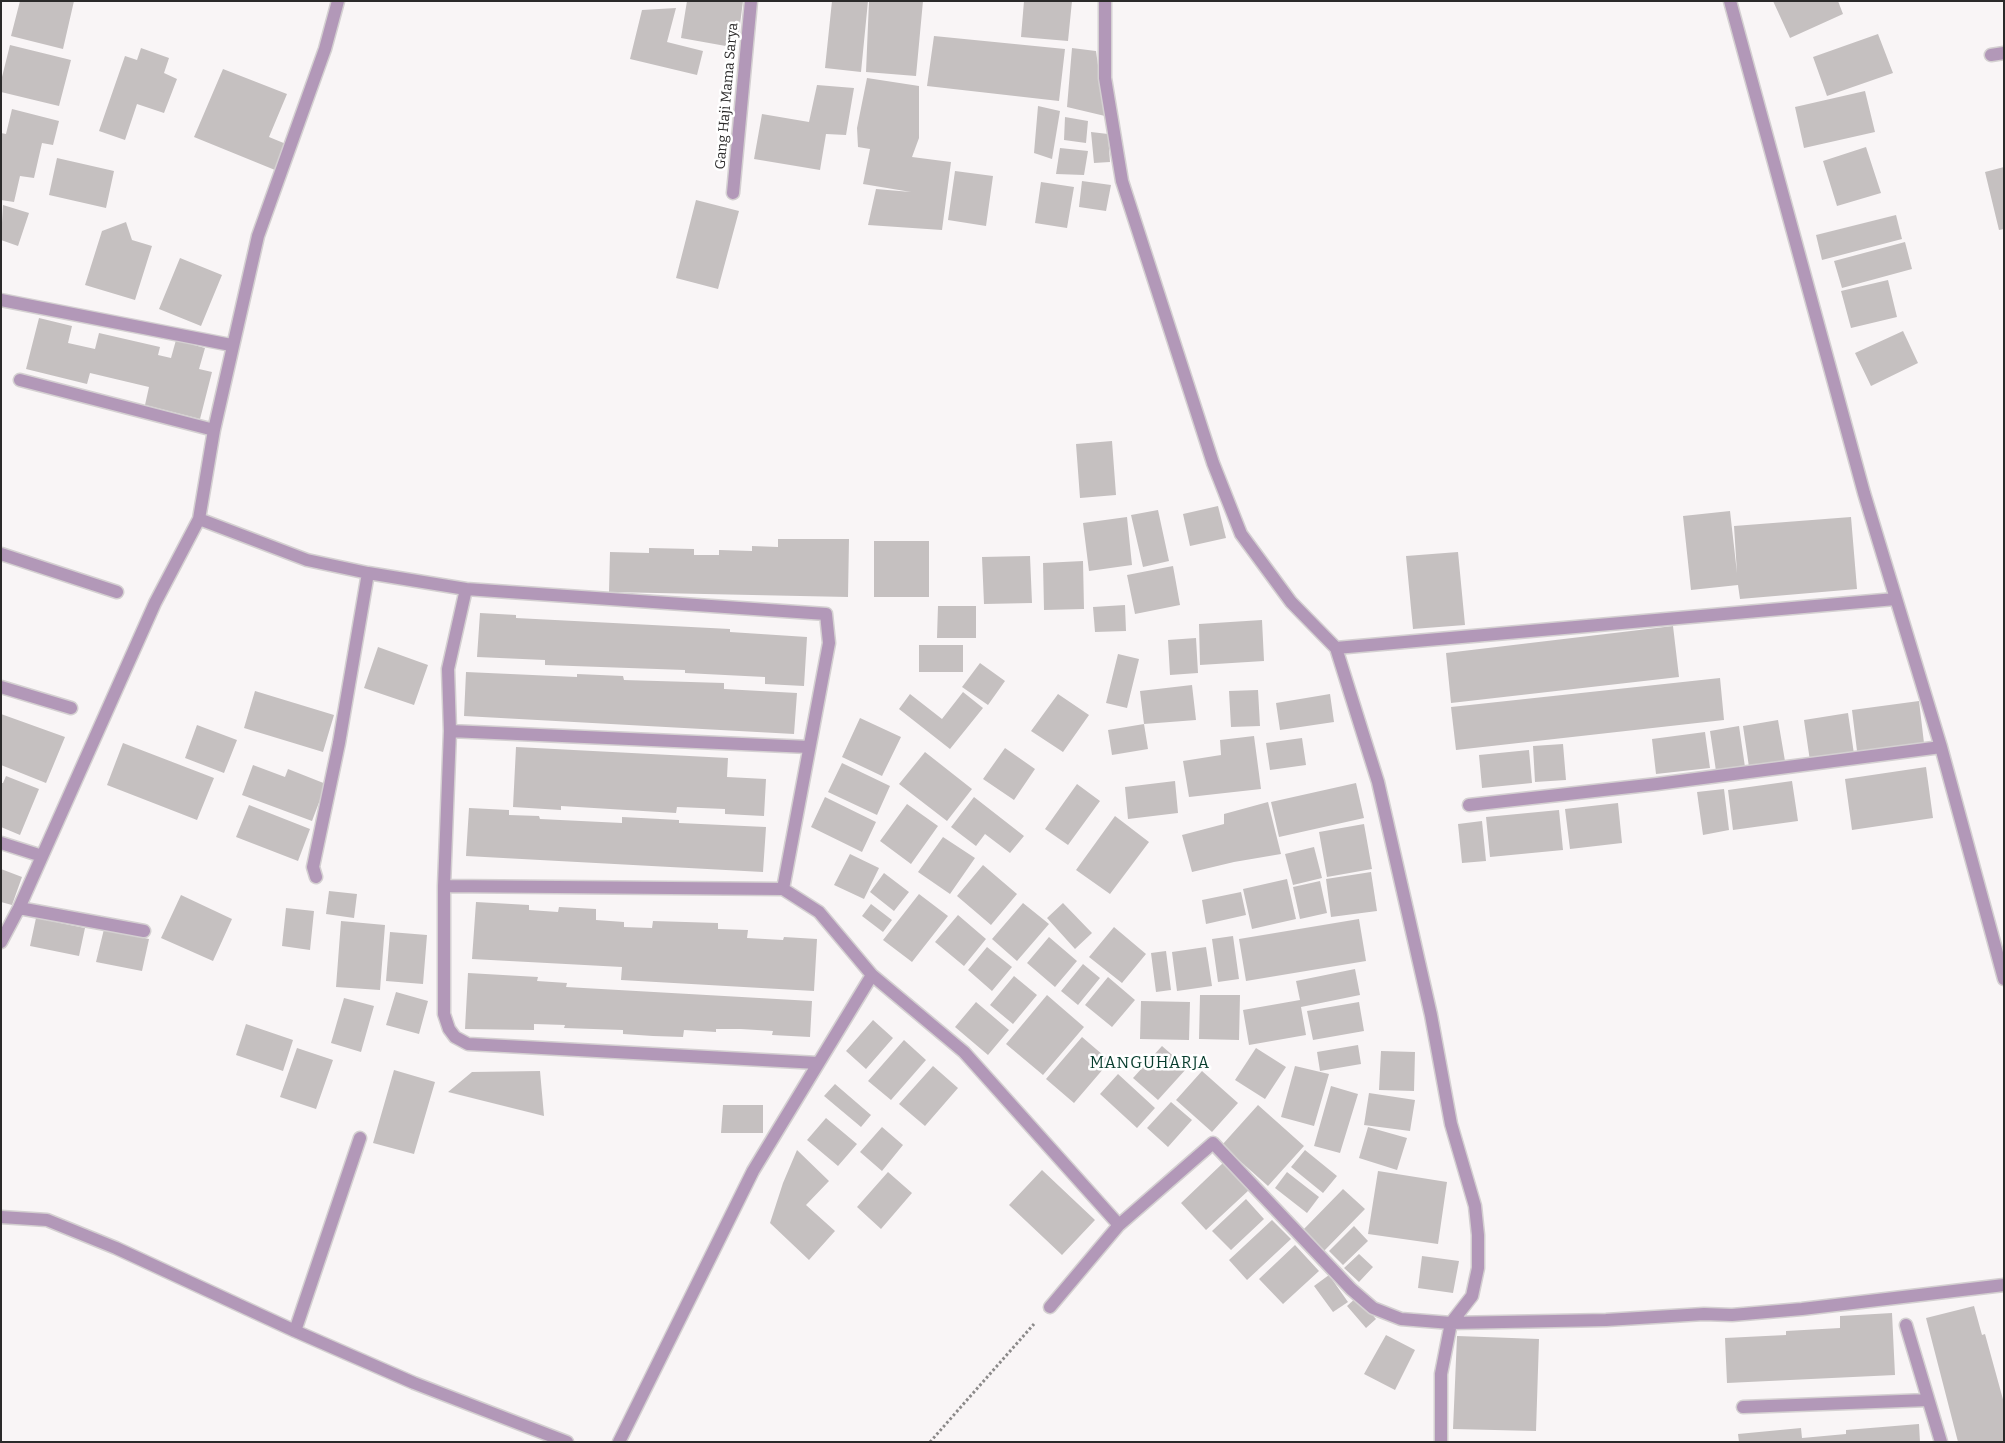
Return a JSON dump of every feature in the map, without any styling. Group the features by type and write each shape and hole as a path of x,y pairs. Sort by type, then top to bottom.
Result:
{"street":[{"path":"1,942 19,908 155,603 199,519 231,345 258,236 325,48 338,1"},
{"name":"Gang Haji Mama Sarya","path":"733,193 751,1"},
{"path":"1105,1 1105,78 1122,181 1213,463 1241,534 1291,602 1336,648 1378,782 1431,1015 1451,1124 1475,1206 1478,1268 1472,1296 1451,1323 1441,1374 1441,1442"},
{"path":"1730,1 1864,494 1998,934 2004,978"},
{"path":"1,300 231,345"},
{"path":"20,380 214,430"},
{"path":"199,519 307,560 368,573 466,589 826,614 829,643 783,889"},
{"path":"1,554 117,592"},
{"path":"316,877 313,867 339,743 368,573"},
{"path":"466,589 448,669 450,731 444,886 444,1014 449,1029 455,1037 468,1044 818,1063"},
{"path":"1336,648 1895,599"},
{"path":"1,687 71,708"},
{"path":"450,731 809,747"},
{"path":"1469,805 1656,784 1940,747"},
{"path":"1,843 42,856"},
{"path":"444,886 783,889 819,912 872,974 964,1052 1119,1225"},
{"path":"19,908 144,931"},
{"path":"619,1442 753,1171 872,974"},
{"path":"295,1331 360,1138"},
{"path":"1050,1307 1119,1225 1213,1143 1351,1289 1373,1308 1401,1319 1451,1323 1606,1320 1704,1314 1732,1315 2004,1285"},
{"path":"1,1217 46,1220 116,1248 295,1331 414,1383 567,1442"},
{"path":"1906,1325 1941,1442"},
{"path":"1743,1407 1928,1400"}],"path":[{"path":"930,1442 1050,1307"}],"building":[{"path":"20,1 74,1 63,49 11,36"},
{"path":"687,1 743,1 737,48 681,38"},
{"path":"832,1 868,1 861,72 825,68"},
{"path":"869,1 923,1 916,76 866,72"},
{"path":"1024,1 1072,1 1068,41 1021,37"},
{"path":"1773,1 1838,1 1843,14 1790,38"},
{"path":"676,8 667,42 703,51 697,75 630,59 642,10"},
{"path":"1878,34 1893,73 1827,96 1813,57"},
{"path":"934,36 1065,49 1059,101 927,86"},
{"path":"10,45 71,60 59,106 1,92 1,81"},
{"path":"141,48 169,58 164,73 177,79 164,113 137,104 125,140 99,131 125,56 137,60"},
{"path":"1072,48 1096,51 1105,116 1067,107"},
{"path":"223,69 287,94 269,137 286,144 275,170 194,137"},
{"path":"867,78 919,86 919,138 912,157 951,162 942,230 868,225 876,189 911,192 863,184 870,149 858,147 857,128"},
{"path":"817,85 854,88 846,135 826,134 820,170 754,159 762,114 809,122"},
{"path":"1865,91 1875,132 1804,148 1795,107"},
{"path":"1038,106 1060,111 1052,159 1034,153"},
{"path":"12,109 59,121 53,145 42,143 34,178 20,176 14,202 1,200 1,133 6,134"},
{"path":"1065,117 1088,121 1086,143 1064,140"},
{"path":"1091,132 1108,134 1110,162 1094,163"},
{"path":"1866,147 1881,193 1837,206 1823,161"},
{"path":"1060,148 1088,151 1084,175 1056,174"},
{"path":"57,158 114,171 106,208 49,195"},
{"path":"2004,167 2004,229 1999,230 1985,172"},
{"path":"955,171 993,176 986,226 948,220"},
{"path":"1082,181 1111,185 1106,211 1079,207"},
{"path":"1041,182 1074,187 1067,228 1035,223"},
{"path":"696,200 739,211 718,289 676,278"},
{"path":"3,205 29,213 18,246 1,240"},
{"path":"1896,215 1902,239 1822,260 1816,235"},
{"path":"126,222 132,240 152,246 135,300 85,285 102,231"},
{"path":"1905,242 1912,269 1842,288 1834,261"},
{"path":"180,258 222,275 201,326 159,309"},
{"path":"1888,280 1897,317 1851,328 1841,291"},
{"path":"39,318 72,326 68,343 95,349 99,333 160,347 158,355 171,358 176,340 205,348 199,369 212,372 200,419 145,405 149,387 90,373 87,384 26,369"},
{"path":"1903,331 1918,363 1871,386 1855,353"},
{"path":"1112,441 1116,495 1080,498 1076,444"},
{"path":"1218,506 1226,538 1190,546 1183,514"},
{"path":"1158,510 1169,561 1143,567 1131,515"},
{"path":"1730,511 1737,573 1734,526 1851,517 1857,589 1740,599 1738,585 1691,590 1683,516"},
{"path":"1127,517 1132,565 1089,571 1083,523"},
{"path":"778,539 849,539 848,597 609,592 610,552 649,553 649,548 694,549 694,555 719,555 719,550 752,551 752,546 778,547"},
{"path":"874,541 929,541 929,597 874,597"},
{"path":"1458,552 1465,625 1413,629 1406,556"},
{"path":"1030,556 1032,603 984,604 982,557"},
{"path":"1083,561 1084,609 1044,610 1043,563"},
{"path":"1173,566 1180,605 1135,614 1127,575"},
{"path":"1125,605 1126,631 1095,632 1093,607"},
{"path":"938,606 976,606 976,638 937,638"},
{"path":"480,613 516,615 516,618 730,629 730,632 807,637 804,686 765,684 765,677 685,673 685,670 545,665 545,660 477,657"},
{"path":"1262,620 1264,661 1200,665 1199,624"},
{"path":"1673,626 1679,677 1451,703 1446,653"},
{"path":"1196,638 1198,673 1170,675 1168,640"},
{"path":"919,645 963,645 963,672 919,672"},
{"path":"378,647 428,665 414,705 364,688"},
{"path":"1118,654 1139,659 1127,708 1106,703"},
{"path":"980,663 1005,681 988,705 962,687"},
{"path":"466,672 577,677 577,674 623,676 624,680 724,683 724,689 797,693 794,734 464,716"},
{"path":"1720,678 1724,720 1456,750 1451,707"},
{"path":"1192,685 1196,720 1144,724 1140,691"},
{"path":"1258,690 1260,726 1231,727 1229,691"},
{"path":"255,691 334,715 323,752 244,728"},
{"path":"963,692 983,708 950,749 899,709 910,694 942,719"},
{"path":"1058,694 1089,715 1063,752 1031,731"},
{"path":"1330,694 1334,722 1280,730 1276,703"},
{"path":"1919,701 1924,743 1857,751 1852,710"},
{"path":"1848,713 1854,754 1810,761 1804,720"},
{"path":"1,714 65,737 46,783 1,765"},
{"path":"860,718 901,737 882,776 842,757"},
{"path":"1778,720 1785,761 1749,767 1743,726"},
{"path":"1144,724 1148,749 1112,755 1108,730"},
{"path":"197,725 237,740 224,773 185,758"},
{"path":"1739,726 1745,767 1716,771 1710,731"},
{"path":"1705,732 1710,768 1656,774 1652,739"},
{"path":"1254,736 1261,789 1189,797 1183,761 1221,755 1220,740"},
{"path":"1302,738 1306,765 1270,770 1266,743"},
{"path":"123,743 214,778 197,820 107,785"},
{"path":"1563,744 1566,780 1535,782 1533,746"},
{"path":"516,747 728,758 727,777 766,779 764,816 725,814 725,809 677,807 676,813 561,806 561,810 513,807"},
{"path":"1005,748 1035,769 1014,800 983,779"},
{"path":"1529,750 1532,783 1482,788 1479,755"},
{"path":"925,752 972,789 947,821 899,784"},
{"path":"842,763 890,786 877,815 828,792"},
{"path":"253,765 285,777 288,769 326,784 312,821 242,795"},
{"path":"1926,767 1933,818 1852,830 1845,779"},
{"path":"6,776 39,789 20,835 1,827 1,783 3,783"},
{"path":"1175,781 1178,813 1128,819 1125,787"},
{"path":"1792,781 1798,821 1733,830 1728,790"},
{"path":"1356,783 1364,818 1279,837 1271,802"},
{"path":"1077,784 1100,801 1068,845 1045,829"},
{"path":"1724,789 1729,830 1703,835 1697,792"},
{"path":"825,797 876,822 862,852 811,827"},
{"path":"974,797 1024,836 1010,853 985,834 976,846 951,827"},
{"path":"1268,802 1281,854 1192,872 1182,835 1224,824 1224,814"},
{"path":"1618,803 1622,843 1570,849 1565,809"},
{"path":"907,804 938,826 911,864 880,841"},
{"path":"249,805 310,829 298,861 236,837"},
{"path":"469,808 509,810 509,815 539,816 540,819 622,823 622,817 679,820 679,823 766,827 763,872 466,856"},
{"path":"1559,810 1563,850 1490,857 1486,817"},
{"path":"1115,816 1149,842 1110,894 1076,870"},
{"path":"1482,821 1486,861 1462,863 1458,824"},
{"path":"1364,824 1372,869 1327,877 1319,832"},
{"path":"943,837 975,858 950,894 918,872"},
{"path":"1314,847 1322,878 1293,885 1285,854"},
{"path":"850,854 879,868 864,899 834,885"},
{"path":"983,865 1017,894 991,925 957,896"},
{"path":"1,869 22,877 12,905 1,902"},
{"path":"1371,872 1377,911 1331,917 1326,879"},
{"path":"884,873 909,892 894,911 870,892"},
{"path":"1287,879 1296,919 1252,929 1243,889"},
{"path":"1320,881 1327,913 1300,919 1293,887"},
{"path":"329,891 357,894 354,918 326,914"},
{"path":"1241,892 1246,915 1206,924 1202,900"},
{"path":"919,894 948,916 912,962 883,940"},
{"path":"181,895 232,919 213,961 161,938"},
{"path":"476,902 529,905 529,910 558,912 559,907 596,909 596,920 624,922 624,927 652,928 653,921 718,923 718,929 748,930 747,938 783,940 784,937 817,939 814,991 621,980 622,967 472,959"},
{"path":"1023,903 1049,924 1017,961 992,939"},
{"path":"1063,903 1092,933 1075,949 1047,918"},
{"path":"871,904 892,920 883,932 862,916"},
{"path":"286,908 314,911 310,950 282,946"},
{"path":"958,915 986,939 964,966 935,942"},
{"path":"36,918 85,928 79,956 30,946"},
{"path":"1359,919 1366,961 1246,981 1239,939"},
{"path":"341,921 385,925 380,990 336,987"},
{"path":"1114,927 1146,954 1122,983 1089,957"},
{"path":"104,929 149,939 142,971 96,962"},
{"path":"390,932 427,935 423,984 386,981"},
{"path":"1233,936 1239,979 1218,982 1212,939"},
{"path":"1049,937 1077,961 1055,987 1027,963"},
{"path":"987,947 1012,967 992,991 968,970"},
{"path":"1206,947 1212,986 1177,991 1172,952"},
{"path":"1166,951 1171,990 1156,992 1151,953"},
{"path":"1083,964 1100,978 1078,1005 1061,991"},
{"path":"1355,969 1360,995 1301,1007 1306,1035 1249,1045 1243,1010 1300,1000 1296,981"},
{"path":"468,973 538,977 537,981 567,983 566,987 812,1001 810,1037 772,1035 773,1031 741,1029 716,1029 716,1032 684,1030 683,1037 653,1036 623,1034 623,1030 564,1028 565,1025 534,1024 534,1030 465,1029"},
{"path":"1014,976 1037,995 1013,1024 990,1005"},
{"path":"1108,977 1135,1000 1112,1027 1085,1005"},
{"path":"396,992 428,1001 419,1034 386,1025"},
{"path":"1047,995 1084,1027 1043,1075 1006,1044"},
{"path":"1200,995 1240,995 1239,1040 1199,1039"},
{"path":"344,998 374,1006 361,1052 331,1043"},
{"path":"1141,1001 1190,1002 1189,1040 1140,1039"},
{"path":"976,1002 1009,1030 988,1055 955,1027"},
{"path":"1359,1002 1364,1031 1313,1040 1307,1011"},
{"path":"873,1020 893,1038 866,1069 846,1051"},
{"path":"246,1024 293,1040 283,1071 236,1055"},
{"path":"1082,1037 1110,1061 1074,1103 1046,1079"},
{"path":"904,1040 926,1060 891,1100 868,1081"},
{"path":"1358,1045 1361,1064 1320,1071 1317,1052"},
{"path":"1162,1046 1187,1068 1158,1100 1133,1078"},
{"path":"297,1048 333,1060 316,1109 280,1097"},
{"path":"1256,1048 1286,1067 1265,1099 1235,1080"},
{"path":"1381,1051 1415,1052 1414,1091 1379,1090"},
{"path":"933,1066 958,1088 925,1126 899,1104"},
{"path":"1295,1066 1329,1074 1314,1126 1281,1117"},
{"path":"394,1070 435,1082 414,1154 373,1143"},
{"path":"540,1071 544,1116 448,1092 472,1072"},
{"path":"1202,1071 1238,1103 1212,1132 1176,1100"},
{"path":"1118,1074 1155,1108 1137,1128 1100,1094"},
{"path":"835,1084 871,1115 861,1127 824,1096"},
{"path":"1331,1086 1358,1094 1340,1153 1314,1146"},
{"path":"1369,1093 1415,1100 1410,1131 1364,1125"},
{"path":"1171,1102 1192,1120 1168,1147 1147,1128"},
{"path":"723,1105 763,1105 763,1133 721,1133"},
{"path":"1258,1105 1304,1146 1268,1186 1222,1145"},
{"path":"826,1118 857,1144 838,1166 807,1140"},
{"path":"882,1127 903,1145 882,1171 860,1152"},
{"path":"1368,1127 1407,1138 1397,1170 1359,1158"},
{"path":"797,1150 829,1181 806,1205 835,1231 809,1260 770,1223 783,1183"},
{"path":"1305,1150 1337,1176 1323,1193 1291,1167"},
{"path":"1223,1163 1249,1190 1206,1230 1181,1203"},
{"path":"1042,1170 1095,1220 1062,1255 1009,1205"},
{"path":"1378,1171 1447,1182 1438,1244 1368,1234"},
{"path":"888,1172 912,1193 881,1229 857,1207"},
{"path":"1287,1172 1319,1197 1307,1213 1275,1188"},
{"path":"1343,1189 1365,1209 1324,1251 1302,1231"},
{"path":"1246,1199 1264,1219 1231,1250 1212,1231"},
{"path":"1272,1220 1291,1239 1247,1280 1229,1260"},
{"path":"1354,1226 1368,1241 1343,1265 1329,1251"},
{"path":"1295,1245 1319,1271 1283,1304 1259,1279"},
{"path":"1359,1254 1373,1267 1359,1282 1344,1268"},
{"path":"1422,1256 1459,1261 1453,1293 1418,1288"},
{"path":"1329,1275 1348,1302 1333,1312 1314,1286"},
{"path":"1357,1297 1376,1319 1366,1328 1347,1306"},
{"path":"1974,1306 1982,1335 1985,1334 2004,1403 2004,1442 1958,1442 1926,1318"},
{"path":"1892,1313 1895,1375 1727,1383 1725,1338 1786,1335 1786,1331 1840,1328 1840,1316"},
{"path":"1386,1335 1415,1350 1395,1390 1364,1374"},
{"path":"1457,1336 1539,1339 1536,1431 1453,1429"},
{"path":"1919,1424 1920,1442 1739,1442 1738,1434 1801,1428 1802,1438 1846,1434 1846,1430"}],"district":[{"name":"MANGUHARJA","path":"1150,1064"}]}
